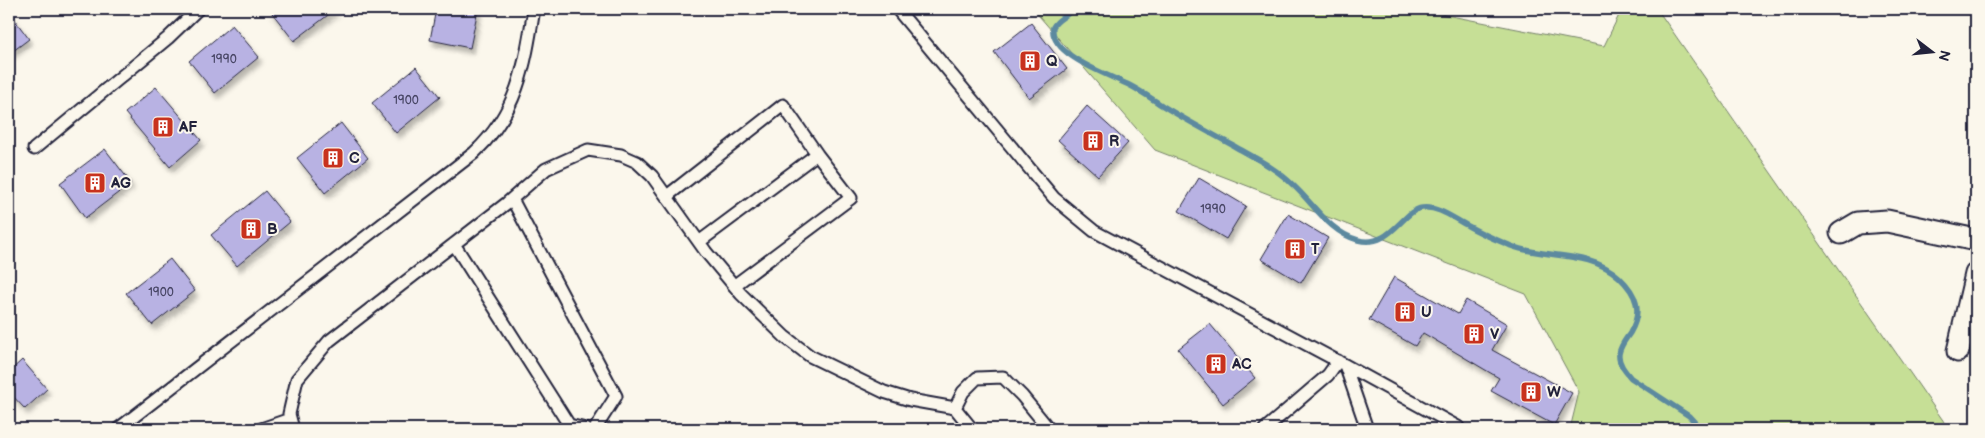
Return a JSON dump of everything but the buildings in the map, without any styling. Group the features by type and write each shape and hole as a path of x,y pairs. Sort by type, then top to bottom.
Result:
{"street":[{"path":"1841,233 1858,223 1887,222 1976,240"},
{"path":"1958,351 1976,274"}],"lane":[{"path":"34,150 168,38 198,9"},
{"path":"118,429 466,159 489,139 502,121 516,94 525,61 534,9"},
{"path":"897,9 1054,198 1094,231 1342,363 1458,427 1457,429"},
{"path":"667,196 783,105 851,198 734,285"},
{"path":"261,429 292,424 289,414 297,379 330,341 512,199 546,169 588,150 621,155 637,162 652,176 699,242 734,285 785,337 810,356 884,392 910,400 955,408 972,429"},
{"path":"699,242 817,154"},
{"path":"512,199 616,396 595,429"},
{"path":"454,244 569,425 586,429"},
{"path":"1265,429 1342,363"},
{"path":"1342,363 1367,429"},
{"path":"955,408 964,392 977,378 1003,378 1022,396 1049,429"}],"green space":[{"path":"1033,9 1415,9 1604,46 1622,9 1657,9 1949,429 1570,429 1579,392 1526,294 1155,150"}],"waterway":[{"path":"1072,9 1053,27 1054,37 1070,55 1095,70 1133,87 1272,168 1301,192 1322,217 1348,236 1358,240 1369,241 1379,239 1415,210 1428,208 1446,214 1479,232 1511,246 1539,253 1581,259 1607,268 1625,283 1634,296 1636,303 1637,310 1634,325 1620,351 1619,357 1622,367 1631,378 1689,416 1701,429"}],"place":[{"name":"Q","path":"1030,61"},
{"name":"AF","path":"163,127"},
{"name":"R","path":"1093,141"},
{"name":"C","path":"333,158"},
{"name":"AG","path":"95,183"},
{"name":"B","path":"251,229"},
{"name":"T","path":"1295,249"},
{"name":"U","path":"1405,312"},
{"name":"V","path":"1474,334"},
{"name":"AC","path":"1216,364"},
{"name":"W","path":"1531,392"}]}
